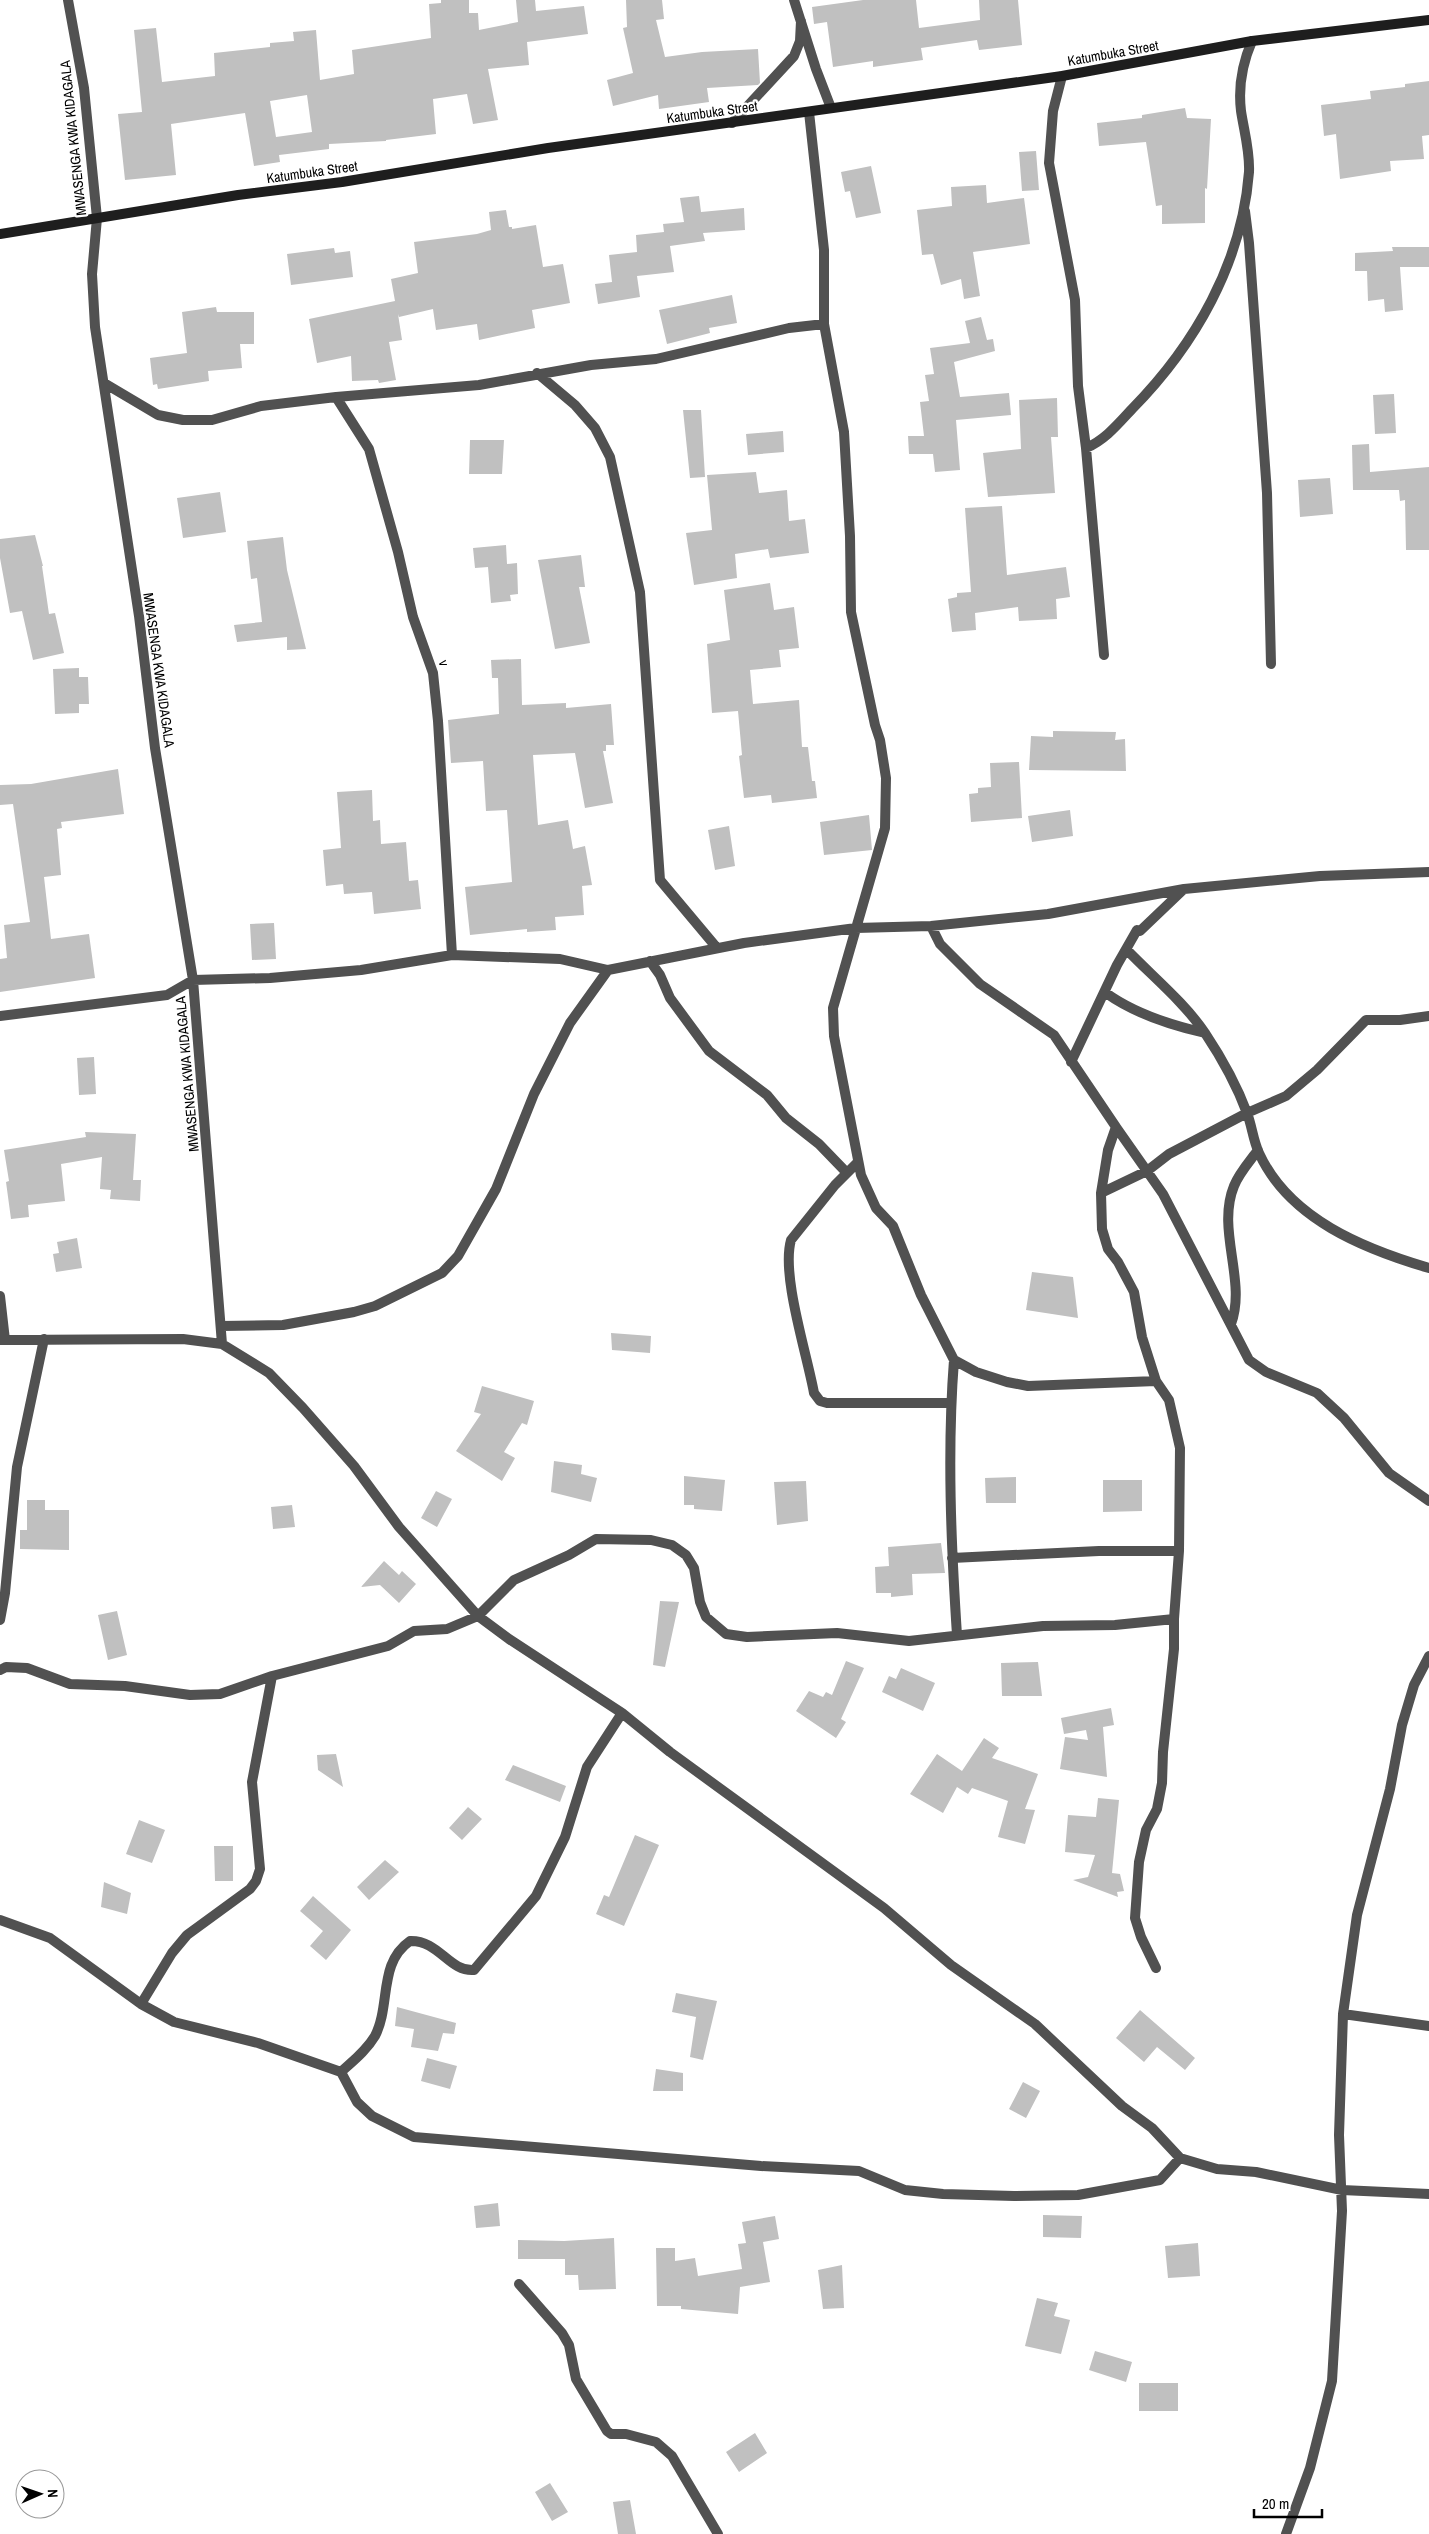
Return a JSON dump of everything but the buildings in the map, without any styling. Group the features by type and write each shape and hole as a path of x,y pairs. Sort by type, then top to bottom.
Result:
{"main road":[{"name":"Katumbuka Street","path":"0,234 238,195 458,164 548,148 1062,76 1252,41 1429,20"}],"street":[{"name":"MWASENGA KWA KIDAGALA","path":"68,0 84,88 97,218 92,274 95,327 139,616 156,748 193,980 222,1344"},
{"path":"794,0 831,108"},
{"path":"732,123 794,56 800,41 801,21"},
{"path":"1086,448 1100,442 1142,399 1198,328 1221,284 1244,205 1249,170 1241,109 1240,81 1244,60 1252,41"},
{"path":"1062,76 1053,111 1049,163 1075,300 1078,386 1086,448 1104,656"},
{"path":"809,112 824,250 824,324 844,432 850,536 851,612 875,725 880,740 886,778 885,828 833,1008 834,1036 861,1175 876,1208 893,1226 921,1295 954,1360 951,1403 952,1558 957,1635"},
{"path":"1244,205 1249,243 1267,494 1270,664"},
{"path":"104,383 158,415 184,420 212,420 261,406 336,396 479,385 537,373 656,359 789,328 824,324"},
{"path":"537,373 574,405 595,428 610,457 640,592 660,880 717,948"},
{"name":"v","path":"336,396 368,449 398,552 414,616 433,672 438,721 452,955"},
{"path":"0,1016 167,995 193,980 270,978 362,970 452,955 560,960 608,970 717,948 856,928 931,926 1048,914 1184,889 1320,876 1429,872"},
{"path":"1071,1062 1106,993 1117,965 1137,930 1140,931 1184,889"},
{"path":"931,926 940,944 980,984 1054,1036 1163,1194 1249,1360 1266,1372 1317,1393 1344,1418 1390,1473 1429,1501"},
{"path":"1127,950 1175,998 1205,1033 1247,1113 1258,1150 1279,1185 1309,1213 1370,1249 1429,1268"},
{"path":"650,961 660,975 670,998 709,1051 767,1095 786,1118 819,1144 847,1172"},
{"path":"221,1326 283,1325 354,1312 392,1299 442,1273 458,1256 496,1189 534,1094 570,1023 608,970"},
{"path":"1106,993 1132,1010 1174,1026 1205,1033"},
{"path":"1101,1193 1147,1171 1169,1154 1247,1113 1286,1096 1317,1070 1366,1020 1400,1020 1429,1016"},
{"path":"1116,1127 1108,1150 1101,1193 1102,1229 1108,1249 1118,1262 1134,1292 1142,1337 1156,1381 1169,1400 1180,1448 1179,1551 1174,1619 1174,1649 1163,1752 1162,1783 1157,1809 1146,1830 1139,1862 1135,1918 1141,1937 1156,1968"},
{"path":"1231,1324 1235,1298 1229,1212 1234,1186 1258,1150"},
{"path":"858,1162 847,1172 791,1240 788,1251 793,1295 814,1393 820,1401 827,1403 951,1403"},
{"path":"0,1296 3,1340 183,1339 222,1344 269,1373 354,1466 399,1527 478,1616 509,1639 622,1713 670,1752 884,1908 977,1985 1035,2024 1122,2106 1152,2128 1180,2158 1217,2169 1256,2172 1342,2190 1429,2194"},
{"path":"0,1620 5,1593 17,1467 44,1339"},
{"path":"954,1360 976,1372 1007,1382 1028,1386 1156,1381"},
{"path":"0,1670 6,1667 27,1668 70,1684 125,1686 190,1695 220,1694 272,1676 388,1646 414,1631 446,1628 478,1616 514,1580 569,1555 590,1541 607,1539 642,1540 672,1545 686,1555 694,1568 700,1602 706,1617 726,1634 747,1638 837,1633 909,1641 1043,1626 1116,1625 1174,1619"},
{"path":"952,1558 1107,1551 1179,1551"},
{"path":"1286,2534 1310,2468 1332,2381 1341,2238 1342,2190 1339,2135 1343,2014 1357,1915 1390,1789 1402,1725 1414,1685 1429,1656"},
{"path":"141,2004 172,1953 187,1935 250,1889 256,1881 260,1869 252,1782 272,1676"},
{"path":"341,2072 362,2053 375,2036 382,2017 390,1968 396,1954 403,1946 410,1941 428,1943 458,1967 474,1970 536,1896 565,1837 587,1767 622,1713"},
{"path":"0,1920 50,1938 141,2004 174,2022 258,2042 341,2072 357,2102 372,2116 414,2137 761,2166 859,2171 905,2190 943,2194 1078,2195 1160,2180 1180,2158"},
{"path":"1343,2014 1429,2026"},
{"path":"518,2284 569,2345 576,2379 607,2431 611,2434 626,2434 656,2442 667,2451 675,2461 718,2534"}]}
